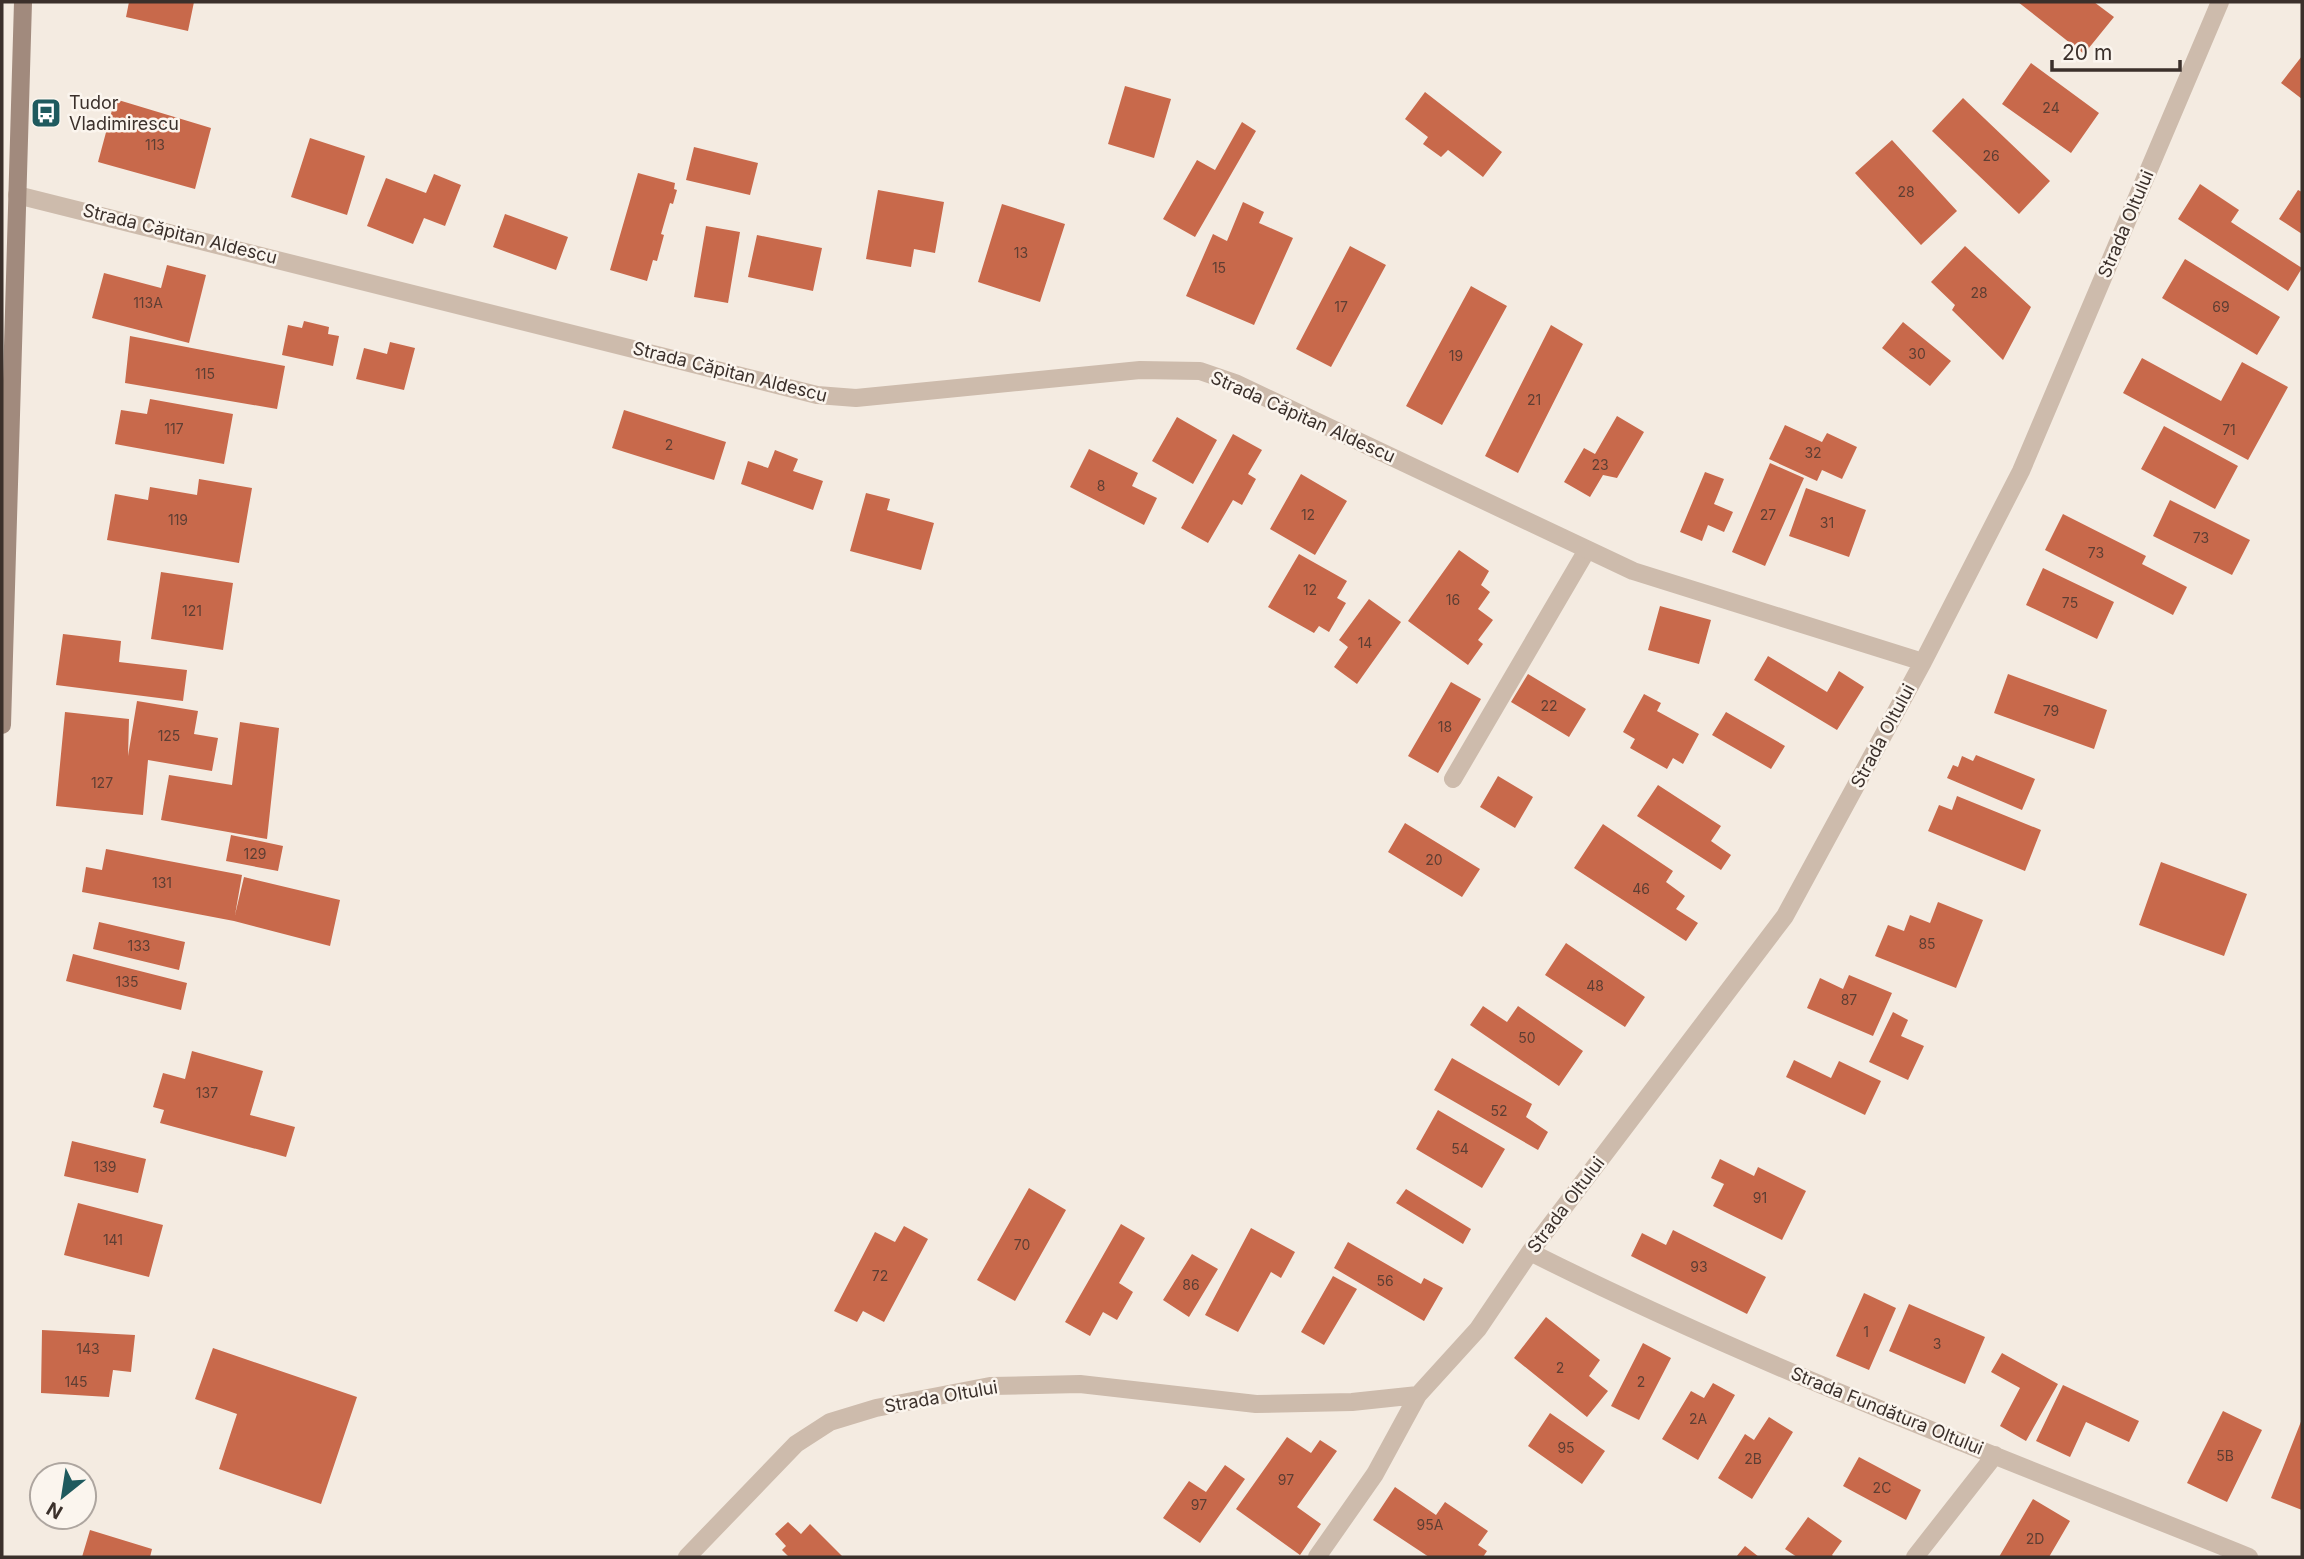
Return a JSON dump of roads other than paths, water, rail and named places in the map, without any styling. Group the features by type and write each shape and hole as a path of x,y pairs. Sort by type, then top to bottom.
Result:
{"main road":[{"path":"2,725 23,2"}],"street":[{"name":"Strada Oltului","path":"1317,1557 1375,1474 1418,1395 1478,1329 1530,1252 1785,916 1923,662 2021,471 2220,2"},
{"name":"Strada Căpitan Aldescu","path":"17,195 817,395 856,398 1140,370 1200,371 1235,383 1633,571 1923,662"},
{"path":"1453,779 1587,551"},
{"name":"Strada Fundătura Oltului","path":"1530,1252 1583,1279 1807,1379 2249,1557"},
{"name":"Strada Oltului","path":"687,1557 796,1444 830,1422 876,1408 990,1386 1080,1384 1256,1404 1352,1402 1418,1395"},
{"path":"1915,1557 1995,1455"}],"place":[{"name":"Tudor Vladimirescu","path":"46,113"}]}
